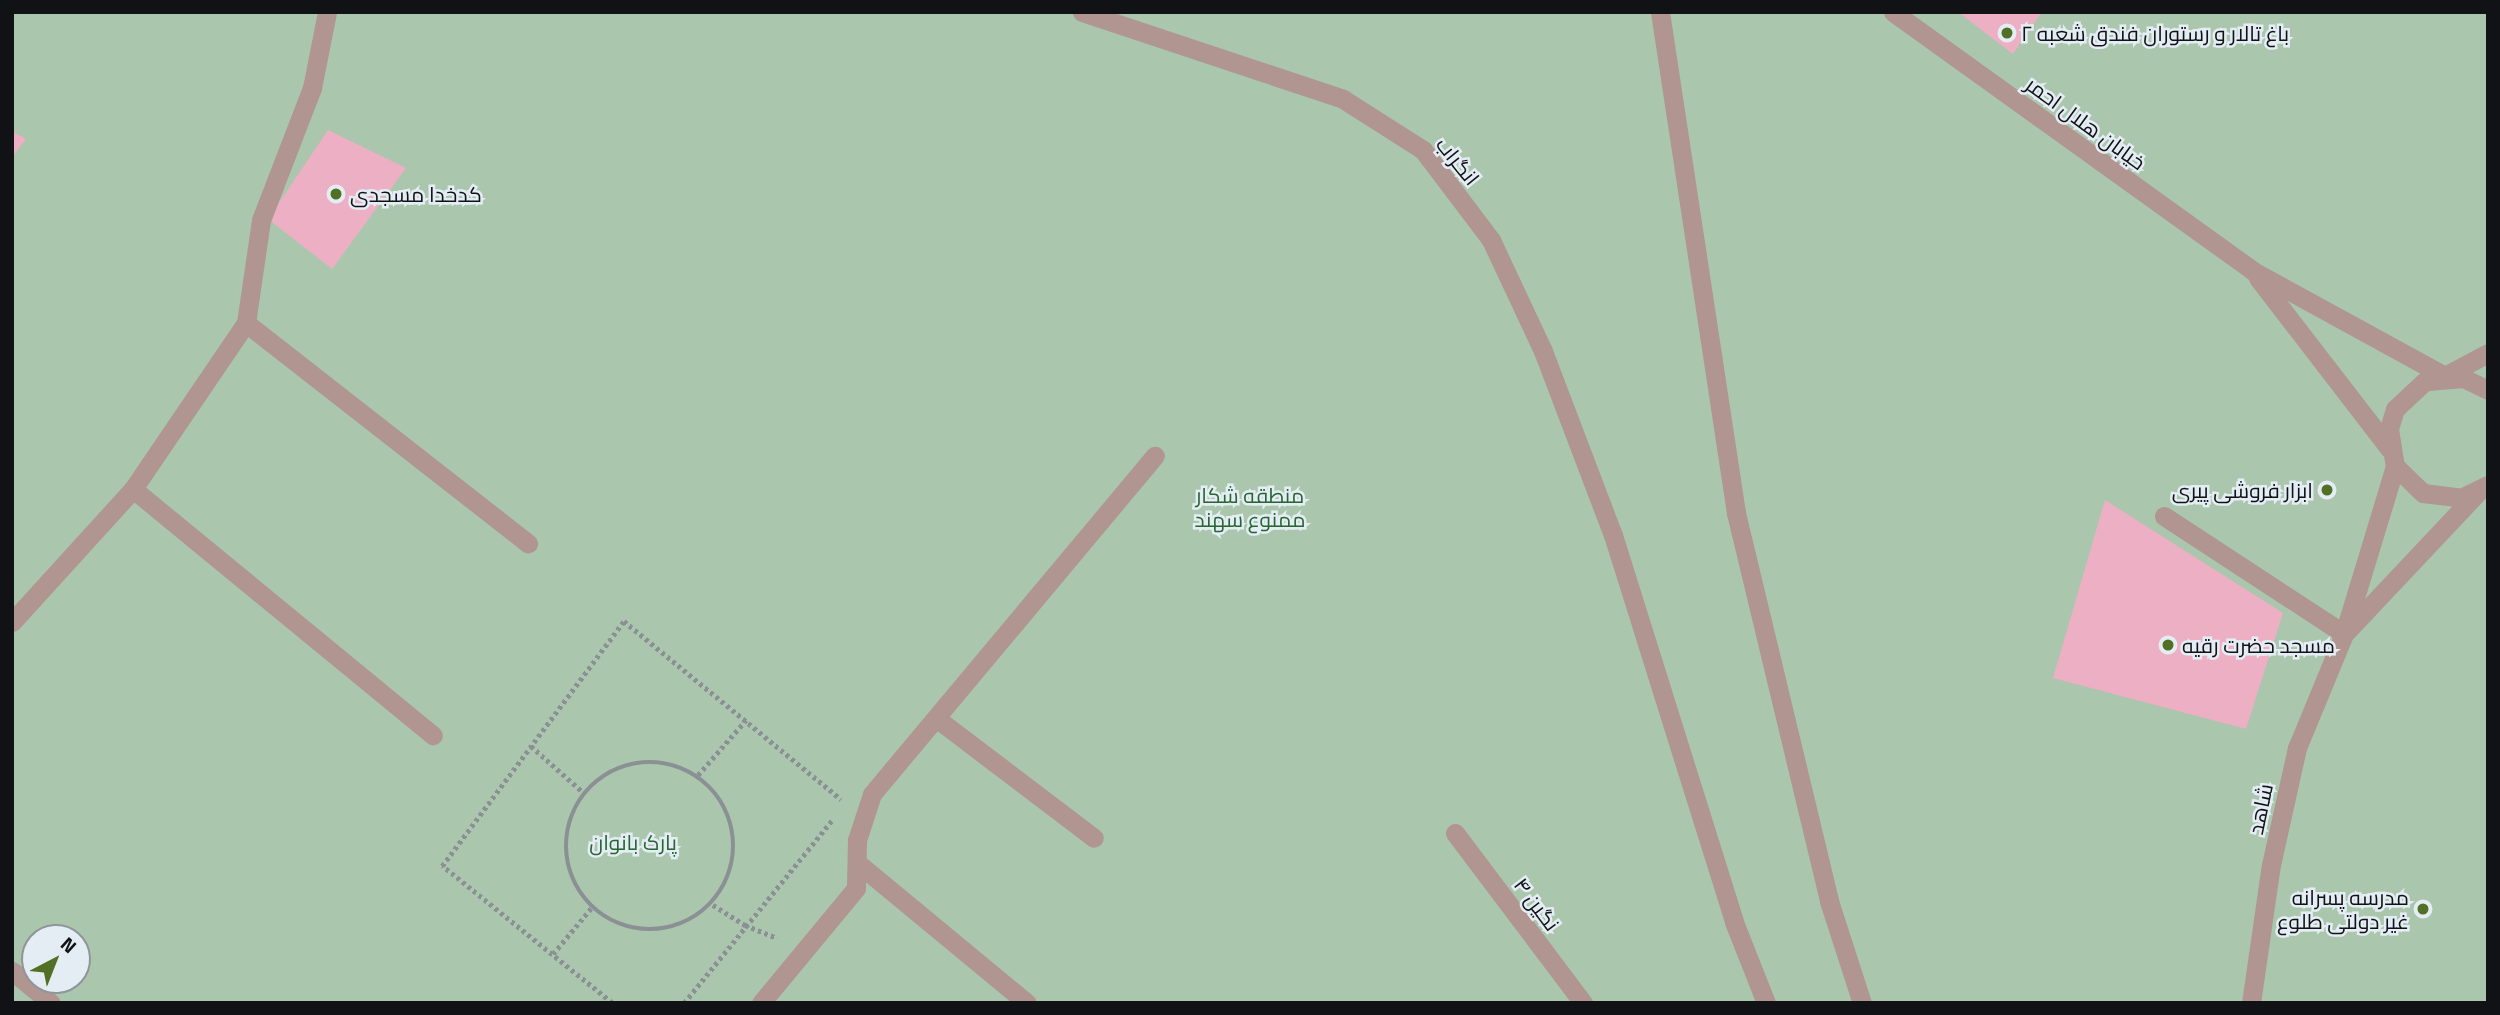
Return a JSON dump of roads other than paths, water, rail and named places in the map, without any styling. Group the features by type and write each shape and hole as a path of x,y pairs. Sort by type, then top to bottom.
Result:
{"street":[{"path":"12,622 133,489 246,323 261,220 312,88 327,12"},
{"name":"انگراب","path":"1082,12 1343,99 1423,150 1491,240 1543,351 1613,535 1734,922 1766,1003"},
{"path":"1660,12 1736,513 1829,901 1862,1003"},
{"name":"خیابان هلال احمر","path":"1893,12 2253,271"},
{"path":"2253,271 2445,376 2463,378 2488,390"},
{"path":"2253,271 2392,457 2407,482 2441,499 2483,489"},
{"path":"246,323 528,543"},
{"name":"شاهد","path":"2251,1003 2271,865 2297,748 2344,634 2392,457 2395,409 2408,393 2425,381 2445,376 2488,352"},
{"path":"761,1003 856,888 860,865 857,840 872,794 1155,456"},
{"path":"133,489 432,734"},
{"path":"2164,516 2344,634 2483,489"},
{"path":"936,718 1094,838"},
{"name":"نگین ۴","path":"1455,833 1583,1003"},
{"path":"860,865 1027,1003"},
{"path":"12,971 51,1003"}],"place":[{"name":"باغ تالار و رستوران فندق شعبه ۲","path":"2007,33"},
{"name":"کدخدا مسجدی","path":"336,194"},
{"name":"ابزار فروشی پیری","path":"2327,490"},
{"name":"مسجد حضرت رقیه","path":"2168,645"},
{"name":"مدرسه پسرانه غیر دولتی طلوع","path":"2423,909"}],"park label":[{"name":"منطقه شکار ممنوع سهند","path":"1250,507"},
{"name":"پارک بانوان","path":"633,842"}]}
